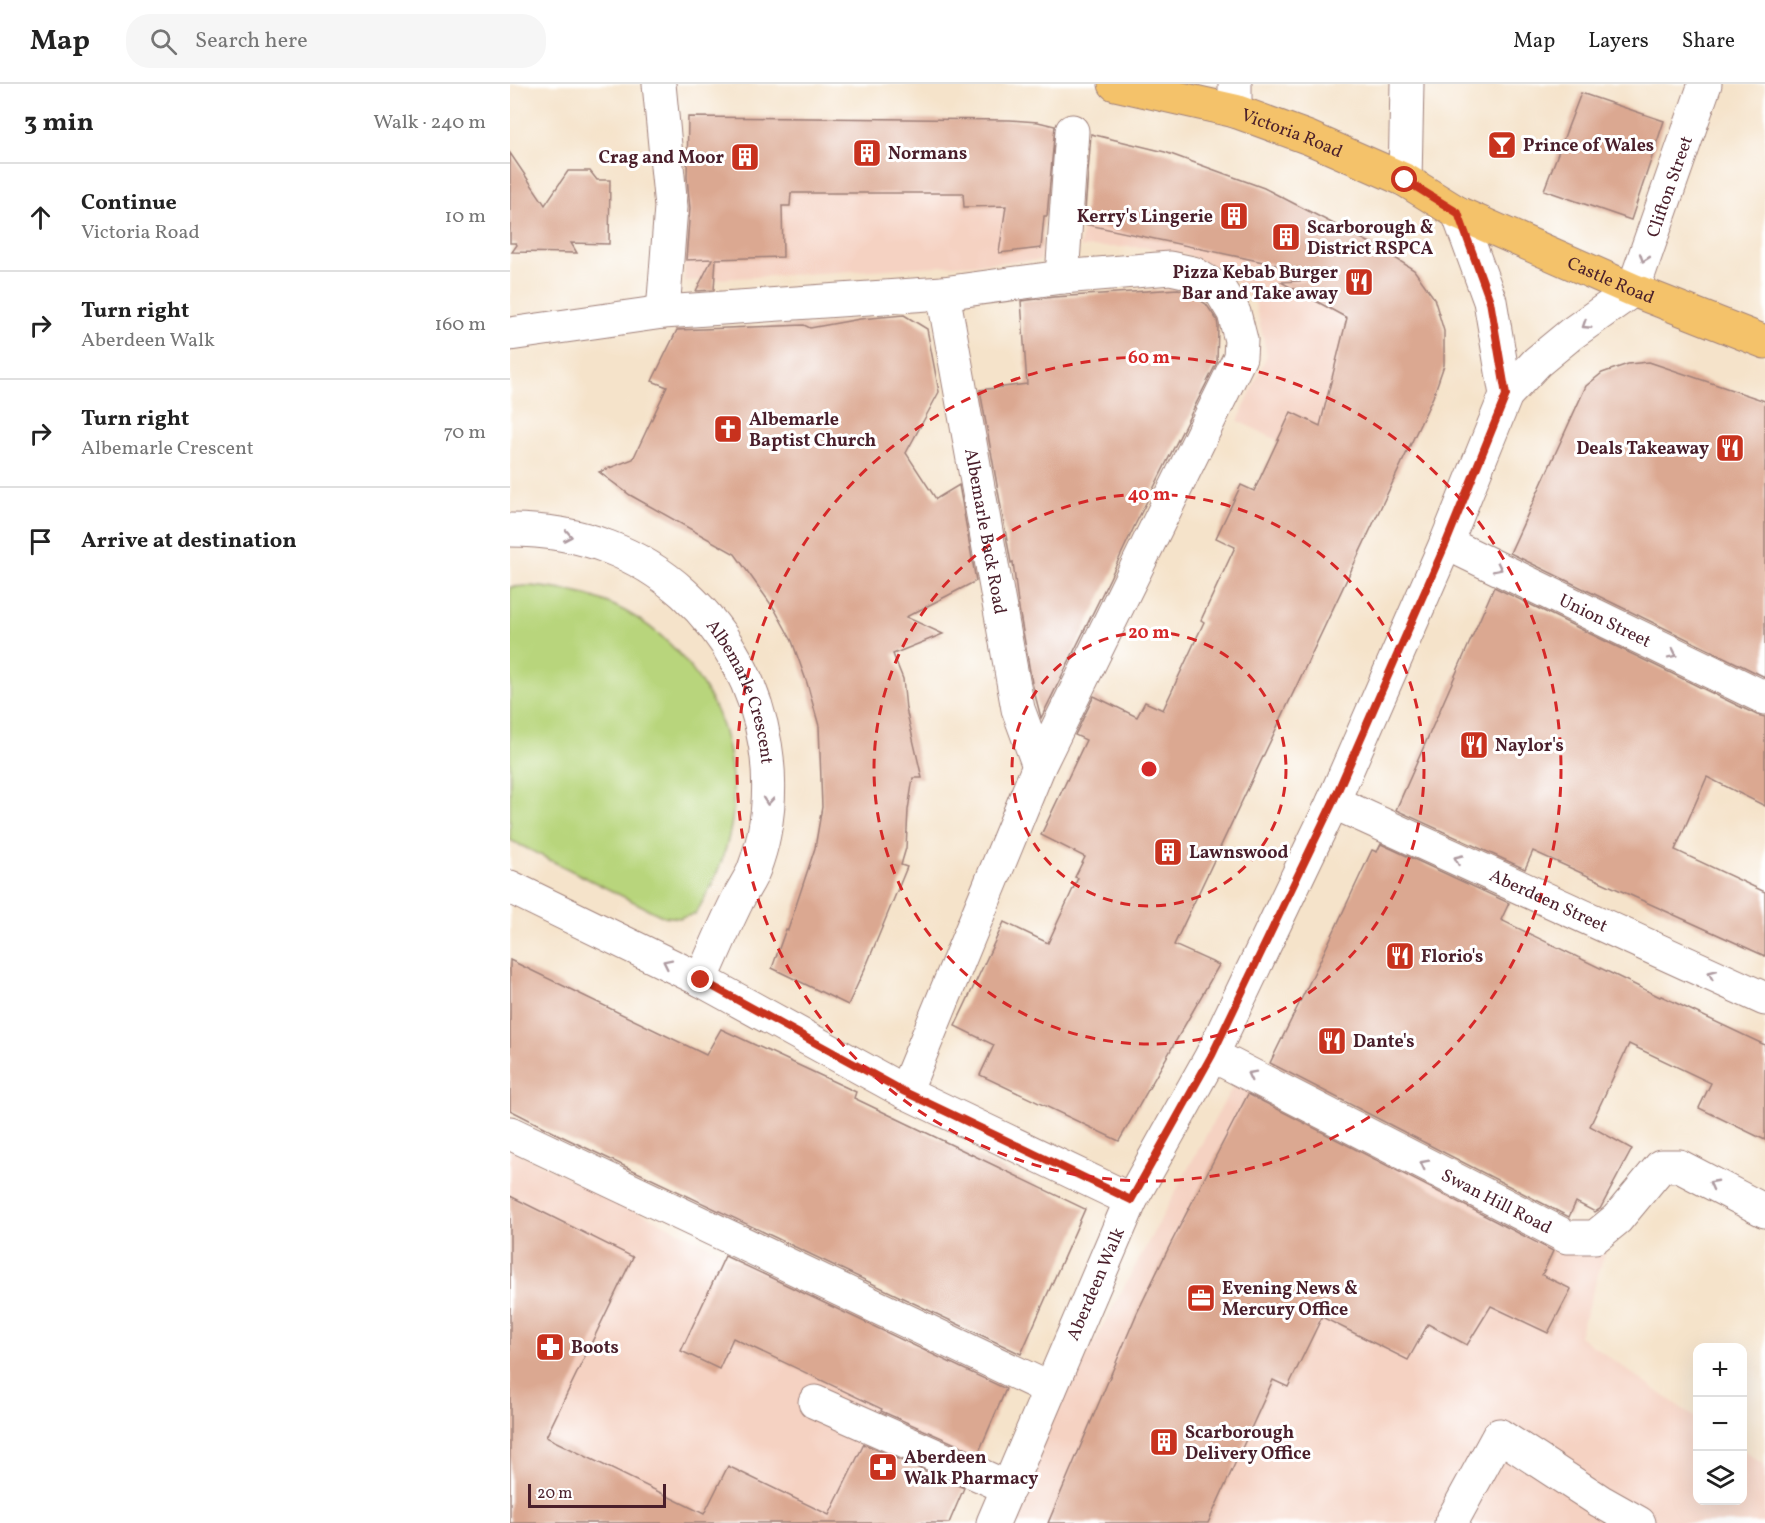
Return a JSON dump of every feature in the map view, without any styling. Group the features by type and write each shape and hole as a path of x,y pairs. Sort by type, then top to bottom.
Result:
{"main road":[{"name":"Victoria Road","path":"1115,84 1235,98 1309,138 1405,180 1458,213"},
{"name":"Castle Road","path":"1458,213 1633,290 1765,342"}],"street":[{"path":"659,84 671,207 663,312"},
{"path":"1405,180 1407,84"},
{"name":"Clifton Street","path":"1633,290 1705,84"},
{"path":"1062,277 1072,131"},
{"path":"1458,213 1490,301 1506,395"},
{"path":"510,334 663,312 943,293 1062,277 1170,268 1194,273 1220,290 1234,313 1241,340 1240,357 1039,766 905,1092"},
{"name":"Aberdeen Walk","path":"993,1523 1131,1200 1212,1055 1333,802 1446,543 1506,395 1537,362 1571,334 1633,290"},
{"name":"Albemarle Back Road","path":"943,293 1018,709 1039,766"},
{"name":"Albemarle Crescent","path":"510,530 533,530 571,536 608,547 659,574 689,598 714,625 735,656 751,689 762,724 768,761 768,798 764,834 754,870 737,901 701,980"},
{"name":"Union Street","path":"1446,543 1765,698"},
{"name":"Aberdeen Street","path":"1333,802 1765,999"},
{"path":"510,887 701,980 905,1092 1131,1200"},
{"name":"Swan Hill Road","path":"1212,1055 1567,1237 1595,1236 1617,1219 1661,1166 1679,1166 1765,1212"},
{"path":"510,1133 1050,1389"},
{"path":"815,1402 1009,1488"},
{"path":"1451,1523 1499,1435 1600,1501 1639,1523"}],"shaded area":[{"path":"688,117 1050,122 1041,260 684,281"},
{"path":"1094,135 1166,153 1264,187 1414,270 1434,298 1444,331 1444,365 1433,397 1388,494 1238,421 1267,355 1255,303 1227,273 1185,254 1143,247 1080,247"},
{"path":"1235,1082 1606,1249 1579,1336 1693,1416 1693,1505 1747,1505 1747,1453 1765,1466 1765,1523 996,1523"},
{"path":"510,1149 1007,1387 949,1523 510,1523"}],"green space":[{"path":"530,586 584,594 626,612 650,627 671,645 705,689 717,713 726,740 732,774 733,812 722,861 713,883 695,914 680,918 662,916 510,840 510,587"}],"building":[{"path":"1581,93 1664,121 1631,220 1544,190"},
{"path":"688,117 1010,120 1055,126 1047,216 1044,216 1041,248 999,253 1006,206 964,207 963,193 791,193 790,206 782,206 783,257 716,259 714,290 696,291 712,259 686,260 690,208 687,177"},
{"path":"1091,134 1165,152 1264,188 1378,247 1414,270 1434,298 1444,331 1444,365 1433,397 1174,945 1219,965 1119,1141 980,1075 994,1045 955,1026 1004,922 1048,943 1078,878 1075,877 1085,857 1041,835 1086,740 1075,735 1094,696 1137,717 1145,702 1163,710 1204,622 1201,620 1235,547 1216,538 1241,485 1254,491 1291,412 1320,426 1347,318 1281,282 1329,279 1329,276 1084,224"},
{"path":"510,153 545,205 568,171 590,171 597,180 610,180 609,244 571,243 577,253 512,252 517,245 510,243"},
{"path":"1178,289 1186,291 1206,304 1217,320 1217,362 1041,718 1032,683 1013,562 1011,563 980,390 1027,384 1021,301"},
{"path":"904,315 927,329 939,392 906,453 936,499 959,485 976,581 906,617 943,634 893,654 903,679 906,709 922,778 913,778 906,848 901,865 907,867 848,1005 772,968 786,929 788,930 815,848 822,807 819,726 792,641 775,610 735,554 630,495 599,472 633,459 667,387 652,381 677,330 804,325 810,328 860,319"},
{"path":"1649,362 1765,401 1765,677 1510,553 1586,386 1602,373 1628,364"},
{"path":"1494,587 1765,717 1765,806 1707,777 1675,850 1765,892 1765,956 1533,851 1525,869 1396,810"},
{"path":"1381,844 1509,903 1501,920 1765,1045 1765,1140 1699,1108 1711,1083 1629,1044 1590,1126 1632,1149 1600,1209 1595,1212 1576,1202 1569,1217 1270,1063 1372,850 1377,852"},
{"path":"510,960 706,1055 721,1029 856,1092 854,1098 1085,1209 1021,1354 510,1110"},
{"path":"1248,1094 1553,1251 1542,1275 1571,1289 1548,1333 1491,1306 1467,1345 1428,1324 1408,1360 1322,1317 1288,1387 1273,1380 1208,1523 1048,1523 1137,1313"},
{"path":"510,1196 633,1257 546,1437 704,1514 728,1466 829,1515 864,1444 964,1488 949,1523 510,1523"},
{"path":"725,1256 1006,1389 978,1454 881,1411 882,1409 733,1338 719,1369 681,1351"}],"place":[{"name":"Prince of Wales","path":"1502,145"},
{"name":"Normans","path":"867,153"},
{"name":"Crag and Moor","path":"745,157"},
{"name":"Kerry's Lingerie","path":"1234,216"},
{"name":"Scarborough & District RSPCA","path":"1286,237"},
{"name":"Pizza Kebab Burger Bar and Take away","path":"1359,282"},
{"name":"Albemarle Baptist Church","path":"728,429"},
{"name":"Deals Takeaway","path":"1730,448"},
{"name":"Naylor's","path":"1474,745"},
{"name":"Lawnswood","path":"1168,852"},
{"name":"Florio's","path":"1400,956"},
{"name":"Dante's","path":"1332,1041"},
{"name":"Evening News & Mercury Office","path":"1201,1298"},
{"name":"Boots","path":"550,1347"},
{"name":"Scarborough Delivery Office","path":"1164,1442"},
{"name":"Aberdeen Walk Pharmacy","path":"883,1467"}],"route":[{"path":"701,980 905,1092 1131,1200 1212,1055 1333,802 1446,543 1506,395 1490,301 1458,213 1405,180"}]}
